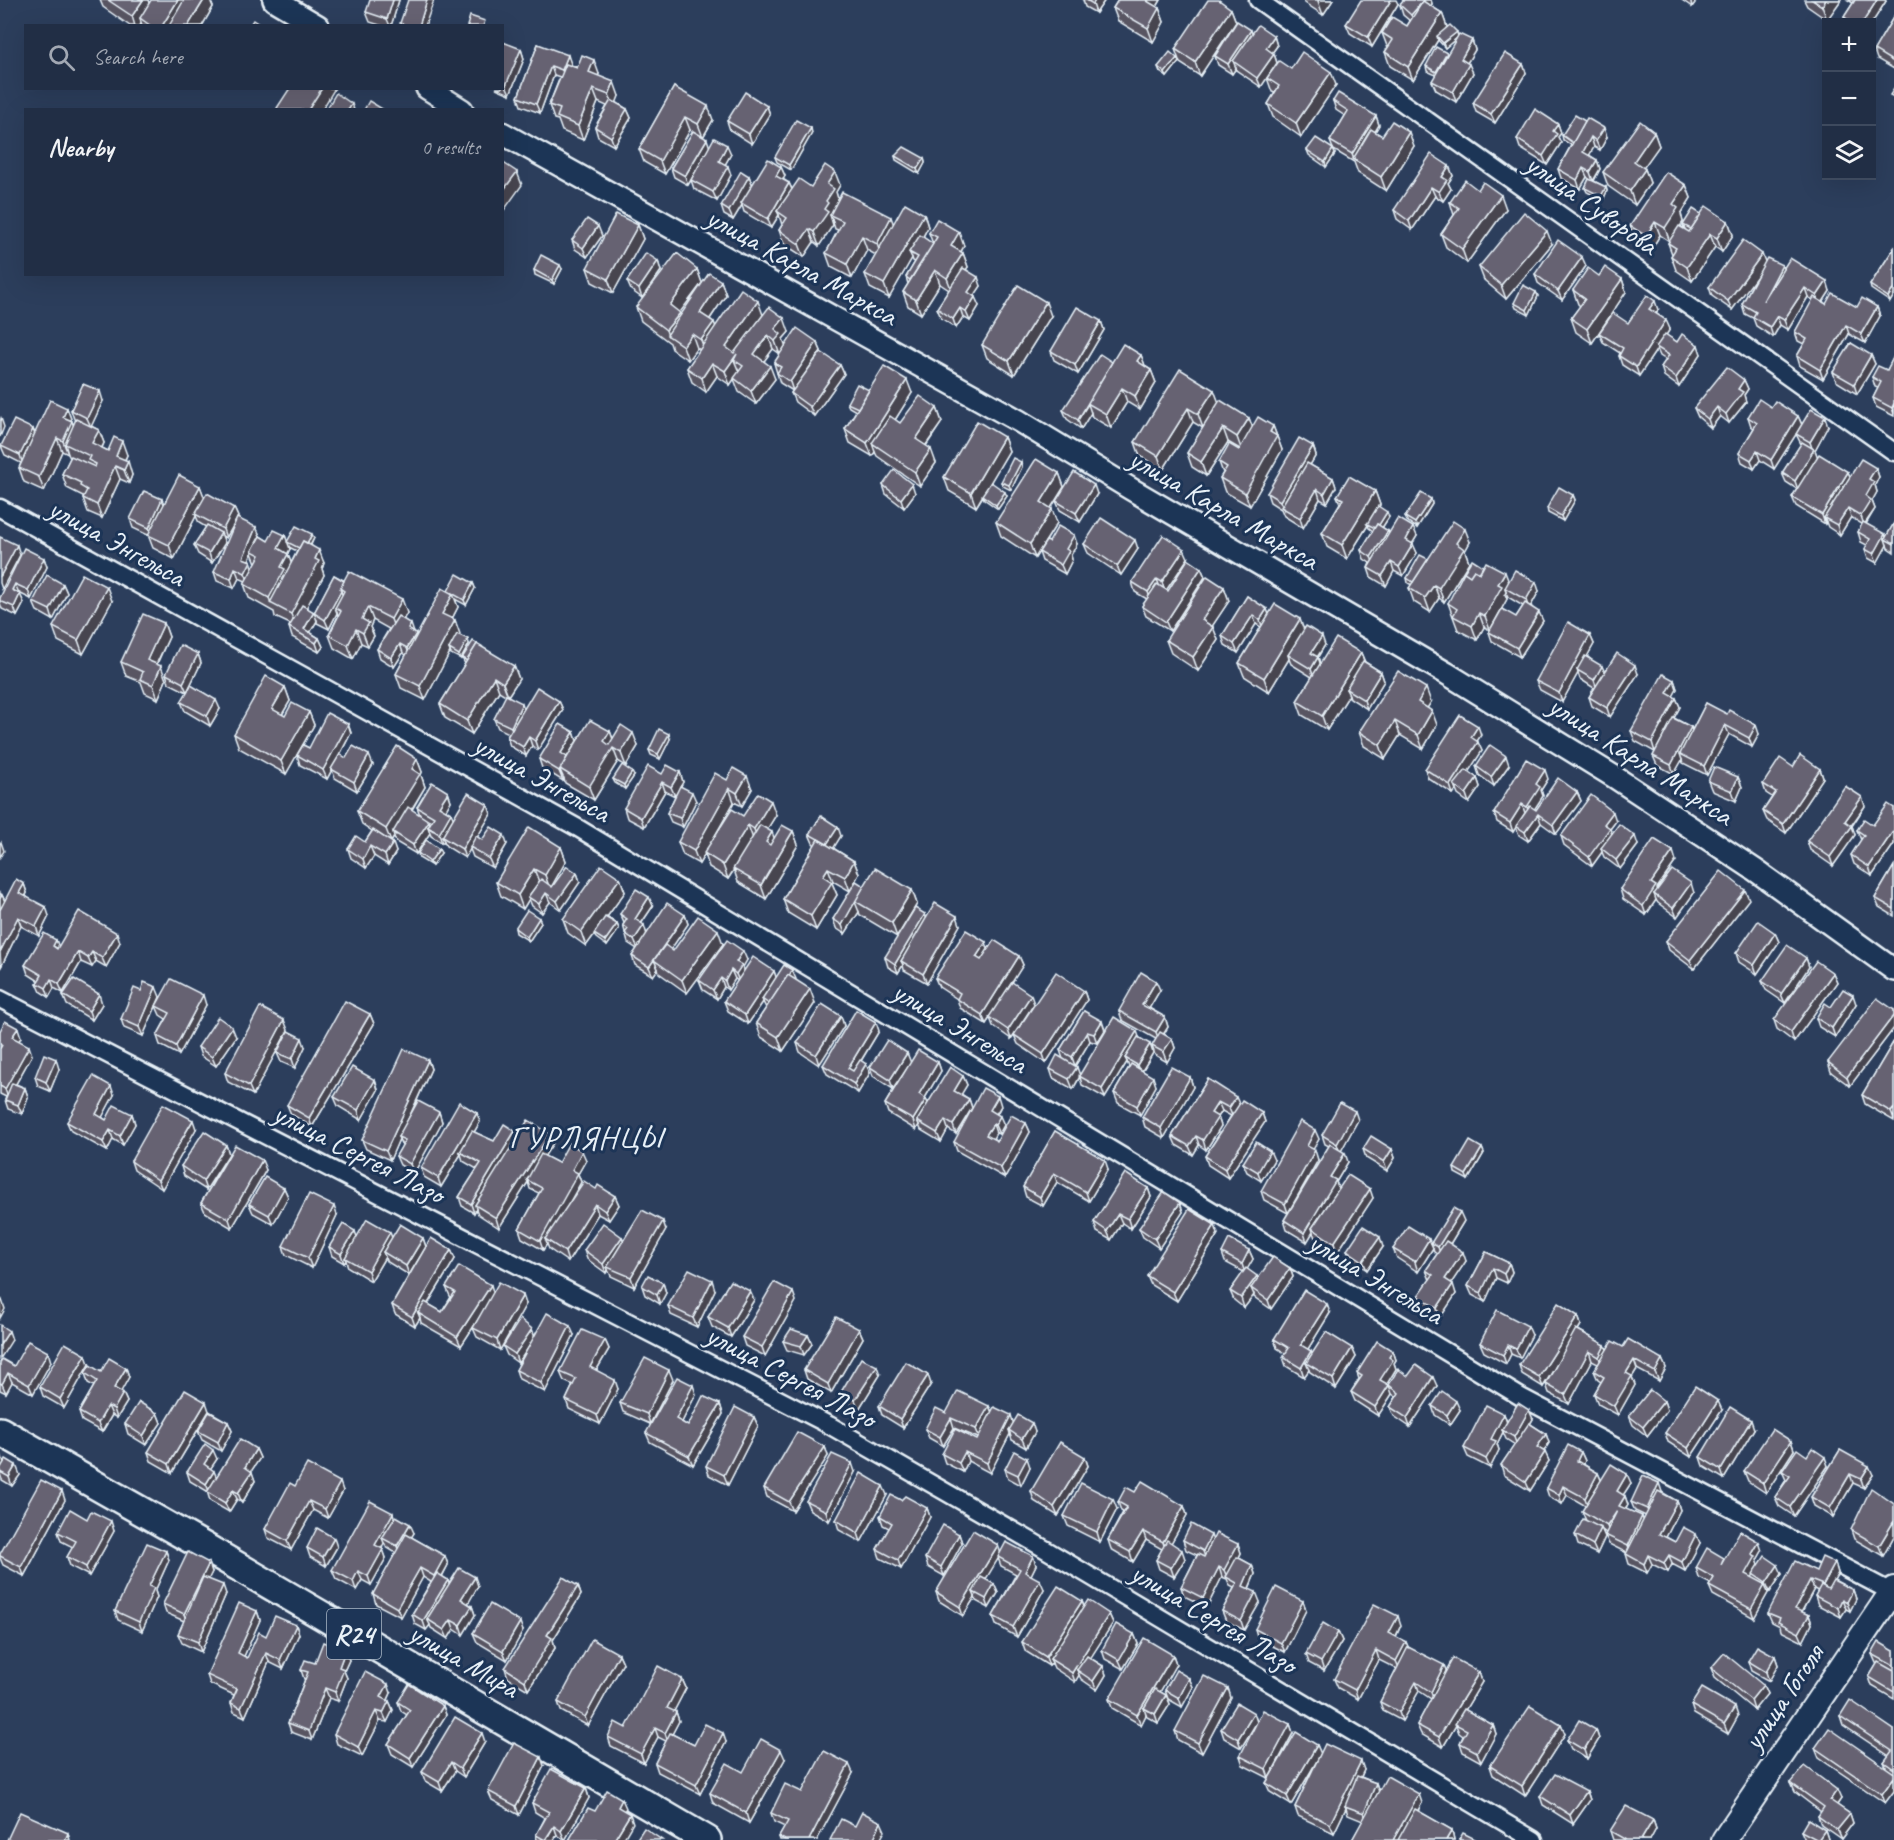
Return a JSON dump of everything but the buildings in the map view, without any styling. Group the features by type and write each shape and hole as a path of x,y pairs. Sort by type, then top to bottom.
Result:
{"main road":[{"name":"улица Мира","path":"0,1431 193,1540 707,1840"},
{"name":"улица Гоголя","path":"1724,1840 1893,1590"}],"street":[{"path":"274,0 315,24"},
{"name":"улица Суворова","path":"1258,0 1894,452"},
{"path":"430,90 459,108"},
{"name":"улица Карла Маркса","path":"504,134 1018,420 1131,489 1446,673 1613,776 1746,863 1894,970"},
{"name":"улица Энгельса","path":"0,508 579,828 1521,1397 1893,1590"},
{"name":"улица Сергея Лазо","path":"0,999 830,1425 1033,1542 1534,1840"}],"district":[{"name":"ГУРЛЯНЦЫ","path":"586,1137"}]}
